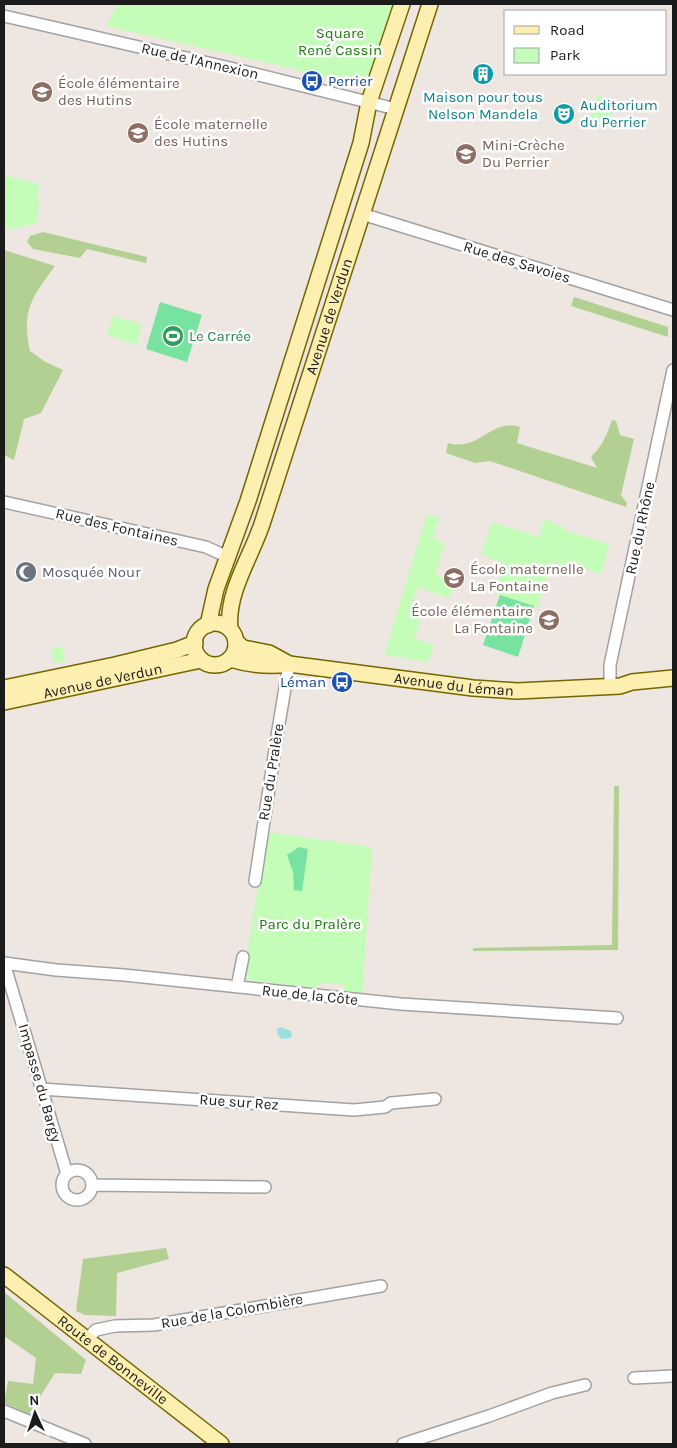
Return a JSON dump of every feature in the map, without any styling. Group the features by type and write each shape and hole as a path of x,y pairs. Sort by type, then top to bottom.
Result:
{"street":[{"name":"Avenue de Verdun","path":"208,624 216,589 248,501 361,143 369,102 402,4"},
{"name":"Avenue de Verdun","path":"233,635 230,613 237,585 262,524 430,4"},
{"name":"Rue de l'Annexion","path":"4,16 396,109"},
{"name":"Rue des Savoies","path":"362,214 673,310"},
{"name":"Rue du Rhône","path":"615,686 610,665 673,370"},
{"name":"Rue des Fontaines","path":"4,502 206,547 228,557"},
{"path":"208,624 219,624 233,635 234,653 223,664 208,664 201,660 196,652 195,643 199,631 208,624"},
{"name":"Avenue du Léman","path":"233,635 243,648 269,654 289,664"},
{"name":"Avenue de Verdun","path":"4,688 115,665 177,650 195,643"},
{"name":"Avenue du Léman","path":"230,659 248,664 275,666 289,664 473,688 517,691 615,686 632,682 673,678"},
{"name":"Avenue de Verdun","path":"4,702 201,660"},
{"name":"Rue du Pralère","path":"255,881 289,664"},
{"name":"Avenue du Léman","path":"615,686 633,689 673,685"},
{"path":"236,987 243,957"},
{"name":"Rue de la Côte","path":"4,963 56,970 124,975 401,1004 616,1018"},
{"name":"Impasse du Bargy","path":"4,963 67,1174"},
{"name":"Rue sur Rez","path":"42,1089 354,1110 385,1107 391,1103 435,1099"},
{"path":"75,1170 84,1171 90,1177 93,1185 92,1192 86,1198 77,1201 71,1200 66,1196 62,1188 62,1182 67,1174 75,1170"},
{"path":"93,1185 265,1187"},
{"name":"Route de Bonneville","path":"4,1275 221,1444"},
{"name":"Rue de la Colombière","path":"86,1340 96,1330 115,1326 154,1325 382,1286"},
{"path":"634,1378 673,1376"},
{"path":"403,1444 552,1393 585,1385"},
{"path":"4,1411 85,1444"}],"green space":[{"name":"Square René Cassin","path":"118,4 393,4 369,74 360,79 348,81 106,26"},
{"path":"597,95 616,101 609,123 590,117"},
{"path":"4,175 39,184 37,221 33,224 12,229 4,227"},
{"path":"43,232 147,257 146,263 87,249 80,258 33,249 27,242 30,236"},
{"path":"4,250 55,266 35,296 28,315 27,325 30,351 44,361 63,370 41,413 24,419 14,460 4,455"},
{"path":"574,297 668,327 668,337 571,306"},
{"name":"Le Carrée","path":"160,302 202,315 187,362 146,349"},
{"path":"113,316 141,324 137,345 107,335"},
{"path":"612,420 616,421 620,435 634,439 621,495 627,503 626,507 490,461 475,463 446,453 448,443 459,445 469,443 492,430 510,425 520,427 517,443 597,468 591,457 604,440"},
{"path":"427,514 439,518 433,539 445,543 435,575 455,581 449,598 418,587 412,602 425,607 414,639 434,645 428,662 384,655"},
{"path":"544,520 563,527 563,530 609,544 601,574 585,569 584,572 552,562 537,608 495,593 505,563 481,555 492,522 539,537"},
{"path":"500,595 534,606 518,657 483,645"},
{"path":"62,646 65,661 54,663 51,648"},
{"path":"614,786 619,786 618,950 473,951 473,948 612,945"},
{"name":"Parc du Pralère","path":"267,832 372,847 362,995 344,993 344,985 323,982 315,988 243,979"},
{"path":"299,847 308,849 302,891 294,890 293,872 287,855"},
{"path":"166,1248 169,1259 117,1273 116,1316 85,1315 76,1311 83,1259"},
{"path":"4,1292 86,1360 81,1374 55,1373 29,1414 4,1403 8,1381 33,1384 36,1358 4,1336"}],"water":[{"path":"280,1027 291,1031 292,1037 280,1038 277,1029"}],"place":[{"name":"Maison pour tous Nelson Mandela","path":"483,74"},
{"name":"Perrier","path":"312,81"},
{"name":"École élémentaire des Hutins","path":"42,92"},
{"name":"Auditorium du Perrier","path":"564,114"},
{"name":"École maternelle des Hutins","path":"138,133"},
{"name":"Mini-Crèche Du Perrier","path":"466,154"},
{"name":"Le Carrée","path":"173,336"},
{"name":"Mosquée Nour","path":"26,572"},
{"name":"École maternelle La Fontaine","path":"454,578"},
{"name":"École élémentaire La Fontaine","path":"549,620"},
{"name":"Léman","path":"342,682"}]}
